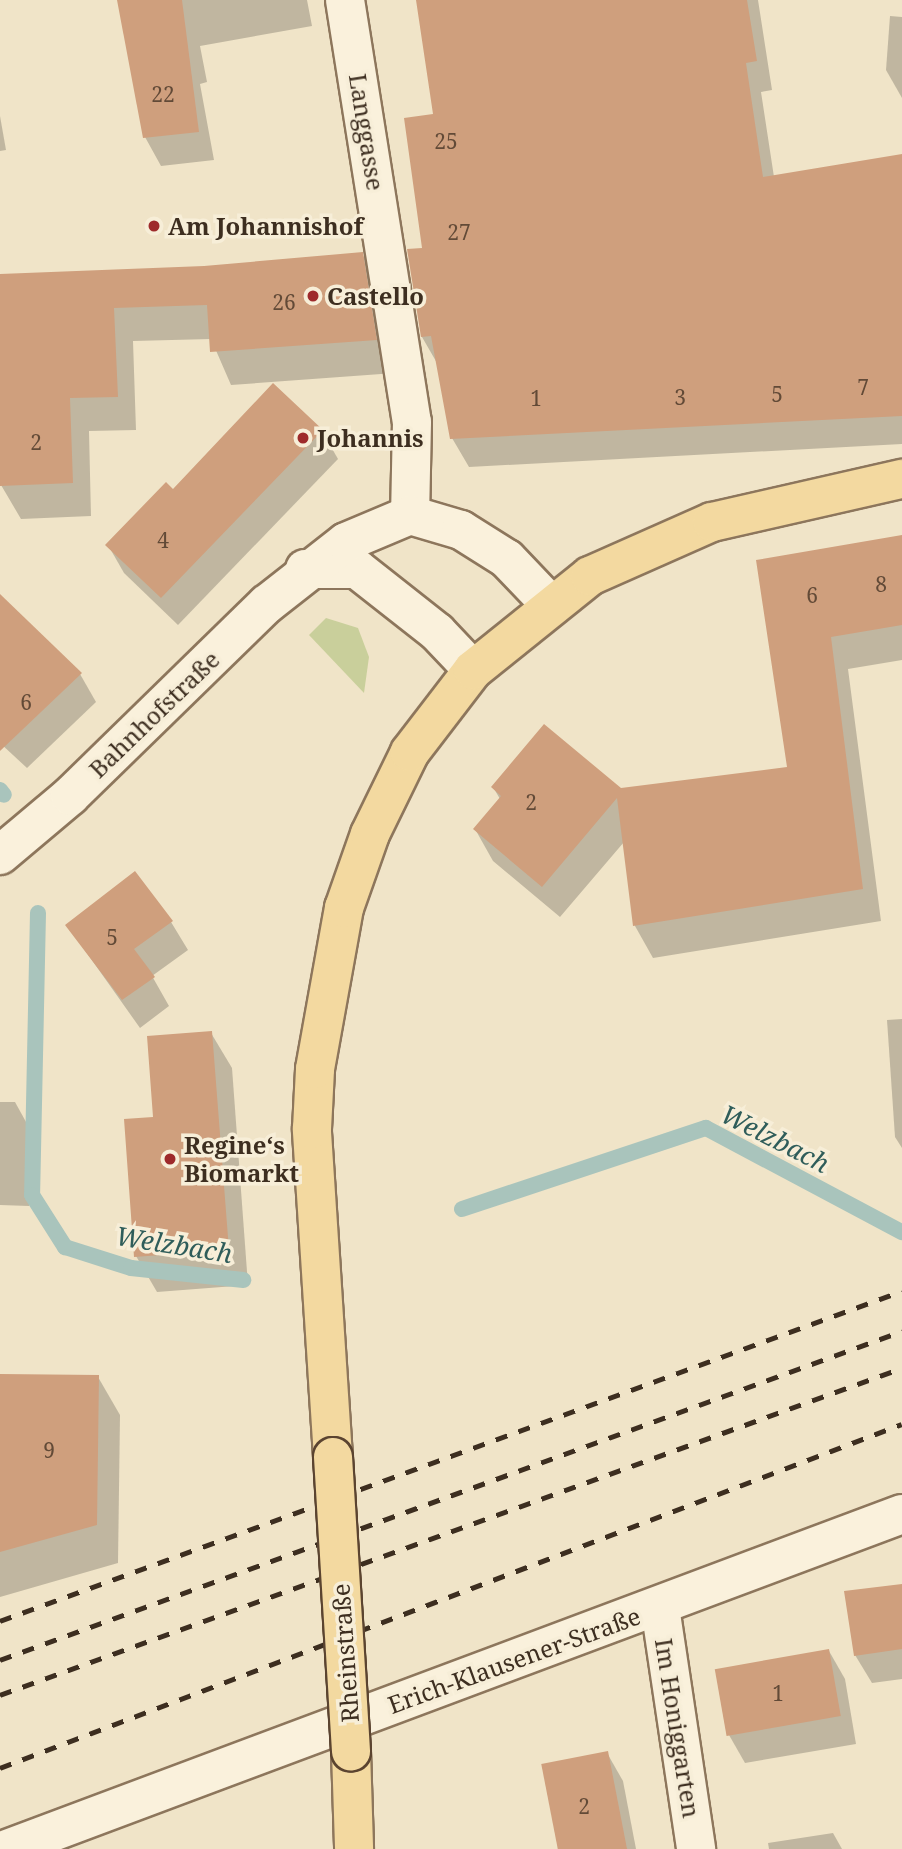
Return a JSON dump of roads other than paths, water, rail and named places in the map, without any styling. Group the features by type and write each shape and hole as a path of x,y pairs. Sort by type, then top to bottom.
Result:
{"main road":[{"name":"Rheinstraße","path":"354,1849 351,1751 312,1129 322,1007 370,834 410,752 473,670 549,603 590,576 712,522 902,480"}],"street":[{"name":"Langgasse","path":"345,0 411,422 410,515"},
{"name":"Bahnhofstraße","path":"0,855 305,569 346,542 410,515"},
{"path":"410,515 461,530 495,551 549,603"},
{"path":"305,569 357,569 437,632 473,670"},
{"name":"Erich-Klausener-Straße","path":"8,1849 660,1607 902,1514"},
{"name":"Im Honiggarten","path":"660,1607 696,1849"}],"waterway":[{"name":"Welzbach","path":"0,790 4,795"},
{"name":"Welzbach","path":"38,913 32,1195 65,1247 131,1268 243,1280"},
{"name":"Welzbach","path":"462,1209 706,1128 902,1232"}],"railway":[{"path":"0,1621 902,1291"},
{"path":"0,1660 902,1331"},
{"path":"0,1695 902,1368"},
{"path":"0,1768 902,1424"}],"place":[{"name":"Am Johannishof","path":"154,226"},
{"name":"Castello","path":"313,296"},
{"name":"Johannis","path":"303,438"},
{"name":"Regine‘s Biomarkt","path":"170,1159"}]}
